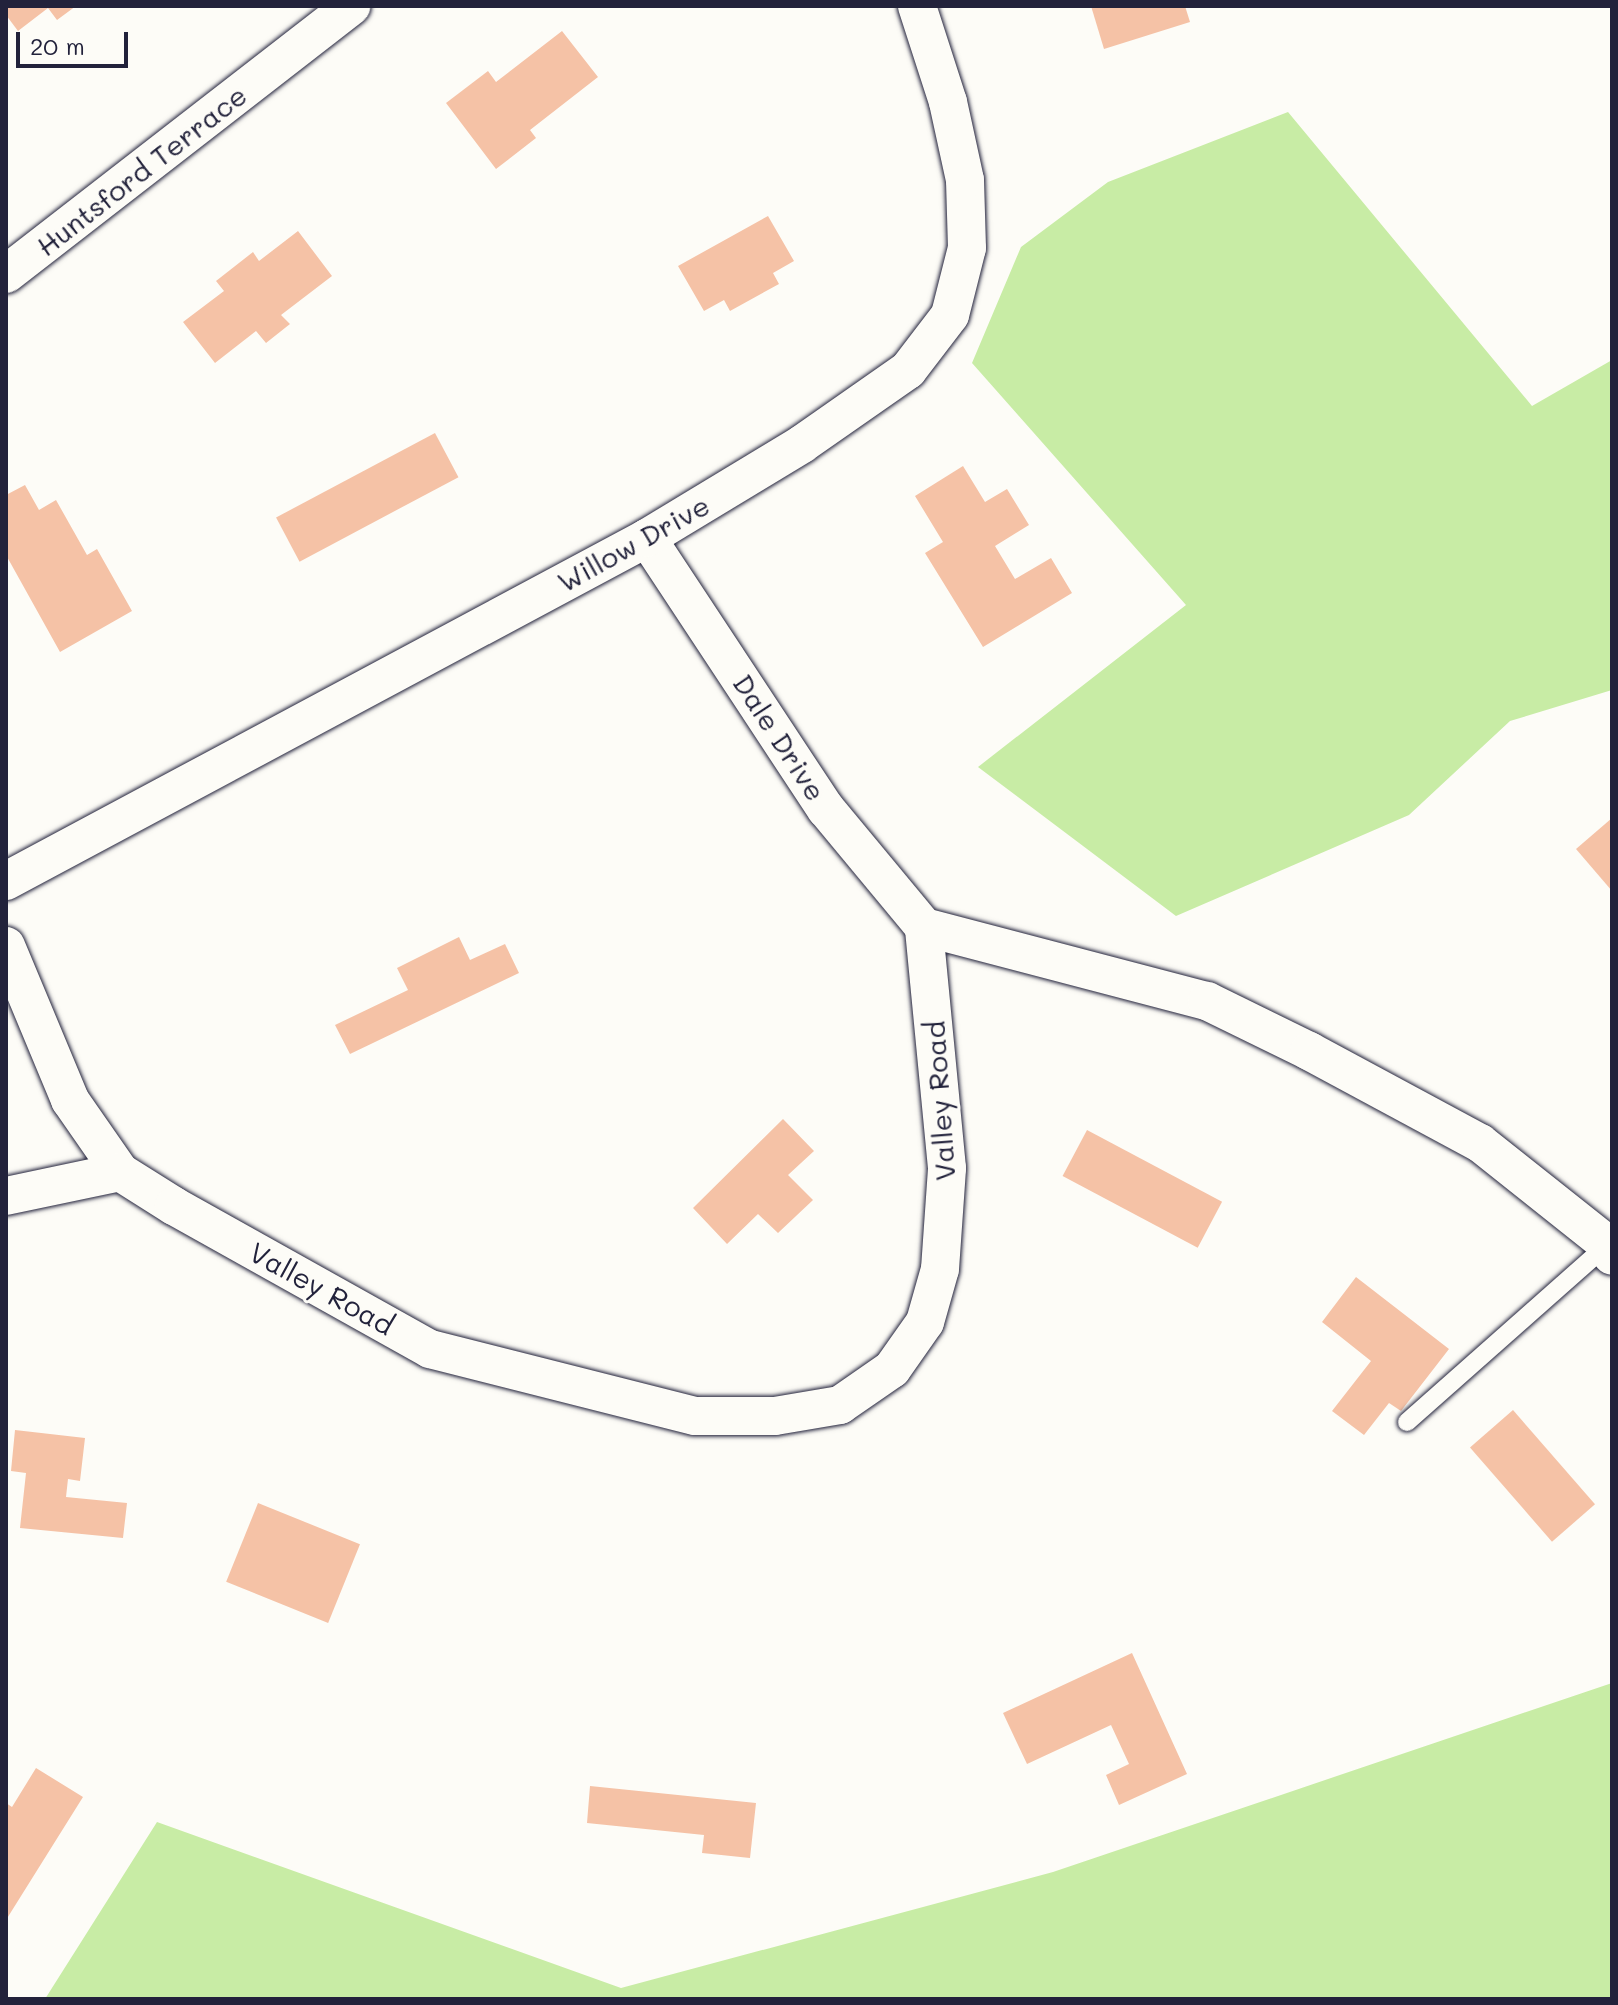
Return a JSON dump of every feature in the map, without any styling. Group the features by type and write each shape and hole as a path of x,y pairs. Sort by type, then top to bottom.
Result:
{"street":[{"name":"Huntsford Terrace","path":"6,274 351,6"},
{"name":"Willow Drive","path":"6,881 647,538 802,444 908,370 950,315 967,248 965,180 948,102 917,6"},
{"name":"Dale Drive","path":"647,538 826,809 924,927"},
{"name":"Valley Road","path":"120,1172 430,1349 695,1416 775,1416 840,1405 892,1369 925,1322 940,1269 947,1168 924,927"},
{"path":"924,927 1207,1001 1309,1051 1480,1143 1609,1251"},
{"path":"6,946 70,1100 120,1172 6,1196"}],"lane":[{"path":"1407,1422 1609,1251"}],"green space":[{"path":"1288,112 1532,406 1612,360 1612,690 1510,721 1409,815 1176,916 978,767 1186,605 972,363 1021,247 1108,182"},
{"path":"1612,1683 1612,1999 45,1999 157,1822 621,1988 1053,1872"}],"building":[{"path":"6,6 76,6 57,20 48,8 18,31 6,15"},
{"path":"1091,6 1185,6 1190,22 1104,49"},
{"path":"562,31 598,77 530,130 536,138 496,169 446,103 488,71 496,82"},
{"path":"768,216 794,261 773,273 779,284 730,311 724,300 704,311 678,266"},
{"path":"298,231 332,276 281,315 290,324 266,343 256,331 215,363 183,322 224,291 216,281 253,252 259,261"},
{"path":"435,433 458,477 300,562 276,518"},
{"path":"963,466 985,502 1007,489 1029,525 995,546 1015,579 1051,558 1072,593 983,647 925,553 943,542 915,496"},
{"path":"25,485 39,510 56,500 87,555 97,549 132,611 60,652 6,555 6,495"},
{"path":"1612,818 1612,891 1576,849"},
{"path":"459,937 470,960 505,944 519,973 350,1054 335,1025 408,990 397,968"},
{"path":"783,1119 814,1151 788,1175 813,1200 778,1233 758,1214 727,1244 693,1208"},
{"path":"1087,1130 1222,1202 1198,1248 1063,1176"},
{"path":"1356,1277 1449,1349 1401,1411 1389,1403 1364,1435 1332,1411 1371,1361 1322,1322"},
{"path":"1513,1410 1595,1504 1552,1542 1470,1447"},
{"path":"15,1430 85,1438 80,1481 68,1479 66,1497 127,1503 123,1538 20,1528 26,1473 11,1471"},
{"path":"258,1503 360,1544 328,1623 226,1582"},
{"path":"1132,1653 1187,1774 1119,1805 1106,1775 1129,1764 1111,1725 1027,1764 1003,1713"},
{"path":"36,1768 83,1797 6,1920 6,1803 12,1807"},
{"path":"590,1786 756,1803 750,1858 702,1853 704,1835 587,1823"}]}
